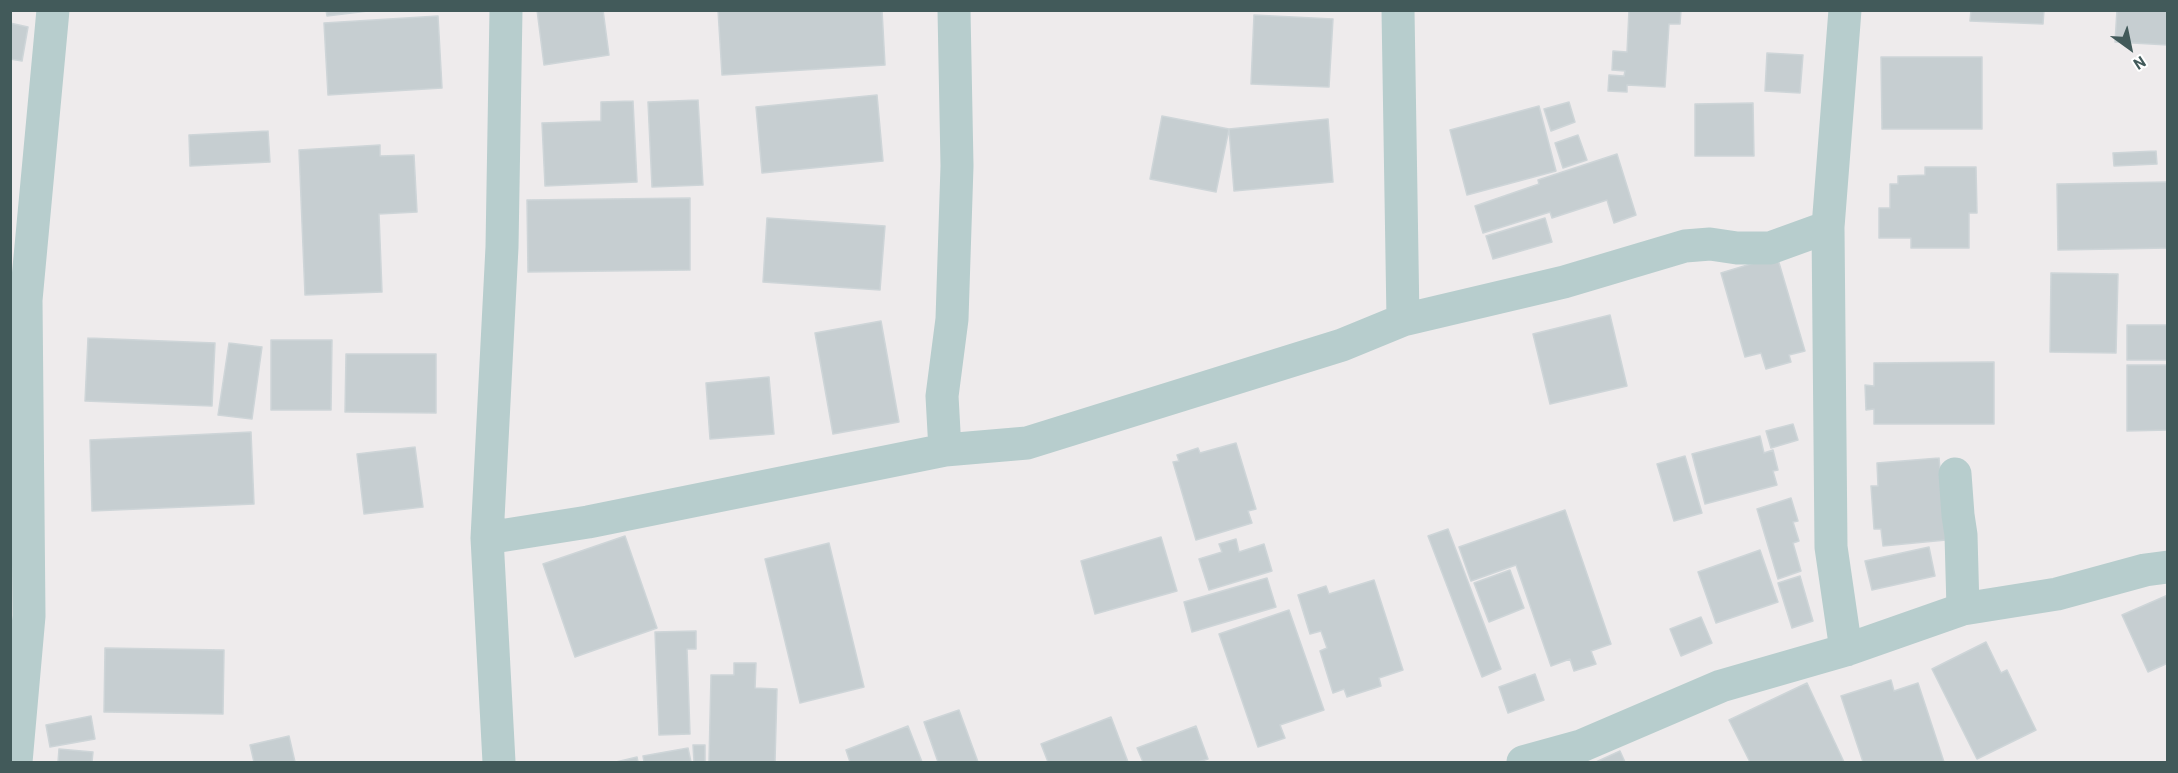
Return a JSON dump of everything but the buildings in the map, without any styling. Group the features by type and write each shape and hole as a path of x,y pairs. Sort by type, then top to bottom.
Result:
{"street":[{"path":"16,762 29,616 18,301 53,10"},
{"path":"499,762 487,538 502,247 506,10"},
{"path":"945,450 942,396 952,319 957,165 954,10"},
{"path":"1398,10 1404,320"},
{"path":"1845,10 1828,227 1831,547 1846,650"},
{"path":"487,538 588,522 945,450 1027,443 1341,345 1404,320 1564,282 1685,246 1710,244 1737,248 1770,248 1828,227"},
{"path":"1955,474 1962,544 1963,609"},
{"path":"1523,762 1581,746 1721,686 1846,650 1963,609 2057,594 2145,570 2168,567"}]}
